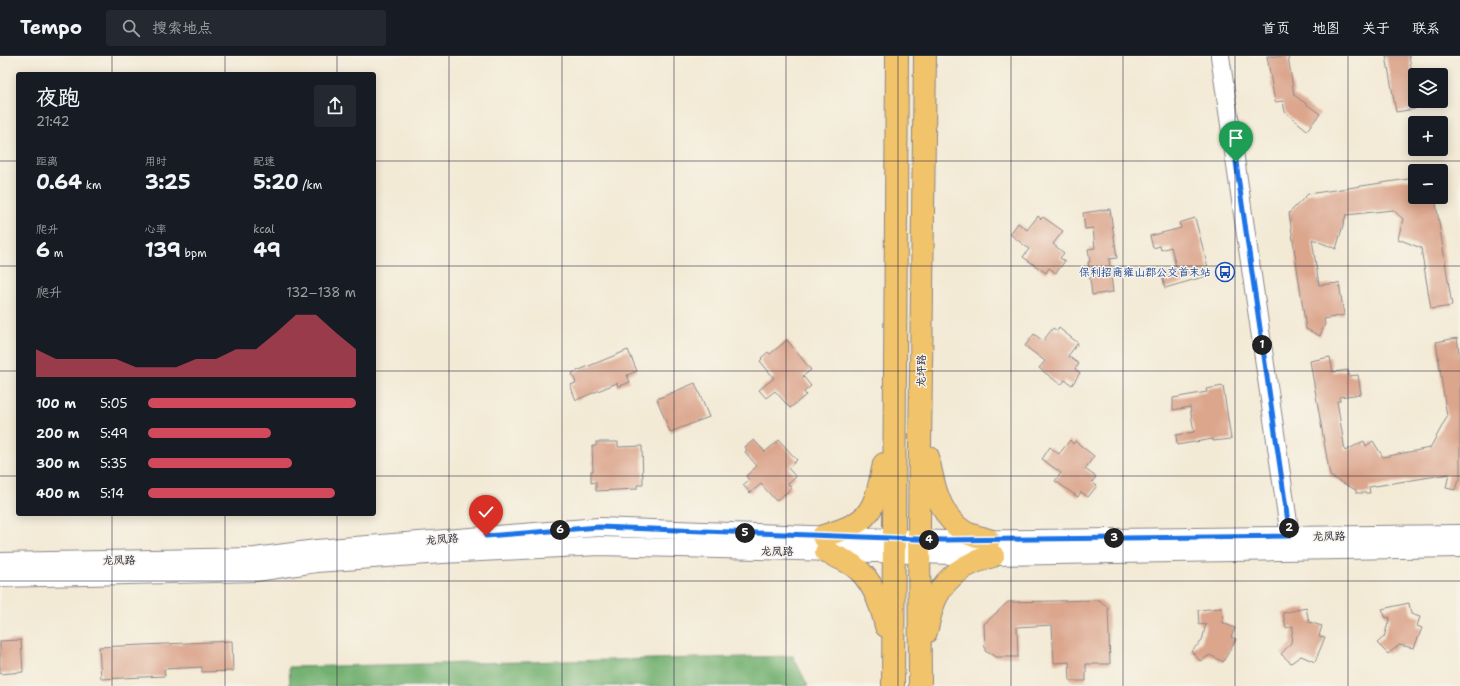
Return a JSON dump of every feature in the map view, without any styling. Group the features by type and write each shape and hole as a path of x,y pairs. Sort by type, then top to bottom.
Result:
{"main road":[{"path":"893,686 897,56"},
{"name":"龙坪路","path":"920,686 919,547 925,56"},
{"path":"920,423 937,496 947,516 963,532 991,548 980,559 962,567 949,579 937,596 920,655"},
{"path":"892,658 881,603 868,581 854,566 824,544 867,515 876,500 894,424"}],"street":[{"path":"1220,56 1290,536"},
{"name":"龙凤路","path":"0,562 254,557 324,548 599,527 824,544"},
{"name":"龙凤路","path":"991,548 1290,536 1460,534"},
{"name":"龙凤路","path":"0,578 256,572 316,563 442,554 599,546 824,544 991,548 1460,548"}],"green space":[{"path":"793,656 808,686 290,686 289,667"}],"building":[{"path":"1267,56 1288,56 1294,95 1320,114 1307,130 1285,112 1283,101 1275,102"},
{"path":"1386,56 1409,56 1411,68 1408,68 1408,108 1415,109 1396,112"},
{"path":"1408,179 1408,204 1436,204 1452,306 1431,309 1421,248 1398,239 1403,219 1393,210 1346,215 1336,249 1312,239 1319,285 1339,283 1344,315 1324,319 1325,324 1320,336 1306,329 1289,213 1308,194"},
{"path":"1110,209 1117,258 1109,259 1113,292 1092,295 1088,249 1095,248 1093,228 1085,229 1083,213"},
{"path":"1038,216 1041,219 1043,217 1063,231 1053,244 1064,253 1060,258 1065,261 1056,273 1049,268 1046,273 1023,257 1029,249 1010,234 1018,223 1027,230"},
{"path":"1195,218 1210,275 1165,288 1162,275 1177,271 1171,247 1161,250 1160,246 1153,248 1150,236 1181,228 1179,223"},
{"path":"1053,328 1057,331 1059,328 1078,343 1068,356 1079,364 1075,369 1080,373 1072,385 1065,380 1061,385 1039,368 1045,361 1025,346 1034,334 1043,341"},
{"path":"1457,338 1460,359 1460,481 1458,480 1455,490 1446,488 1449,474 1369,487 1370,493 1356,493 1356,490 1330,476 1310,361 1330,357 1333,372 1348,370 1349,376 1358,375 1361,394 1339,397 1340,401 1337,401 1345,451 1364,441 1366,446 1373,441 1383,457 1430,448 1447,417 1436,342"},
{"path":"787,340 811,370 803,376 811,386 804,392 806,395 790,408 775,391 766,398 759,390 774,378 760,361 762,359 761,358 768,352 770,354"},
{"path":"628,350 637,371 627,375 630,382 618,387 617,383 576,400 570,385 576,383 572,373"},
{"path":"695,383 709,417 670,432 657,399"},
{"path":"1223,386 1231,439 1213,441 1213,439 1177,445 1176,435 1194,432 1190,407 1173,410 1173,398 1207,392 1206,389"},
{"path":"754,440 765,452 779,440 797,460 788,468 796,477 788,484 792,488 776,501 761,484 750,493 743,485 749,480 746,476 757,466 745,452 747,450 745,447"},
{"path":"1070,440 1073,444 1075,441 1094,456 1085,469 1096,477 1092,482 1097,486 1088,497 1081,492 1078,497 1055,481 1061,473 1042,459 1050,447 1059,454"},
{"path":"596,442 618,442 618,447 642,446 643,485 637,485 637,489 596,491 596,482 591,483 591,471 593,471 592,446 596,446"},
{"path":"1099,600 1108,607 1110,664 1086,664 1086,681 1070,681 1069,662 1054,663 1052,625 1017,627 1018,657 996,657 985,651 984,624 1008,602"},
{"path":"1409,603 1411,614 1420,617 1417,626 1422,628 1414,648 1399,645 1388,654 1377,643 1384,637 1390,617 1386,618 1382,609"},
{"path":"1222,608 1223,623 1235,628 1231,637 1236,639 1223,662 1210,655 1200,661 1191,651 1202,641 1206,624 1199,625 1198,610"},
{"path":"1306,608 1309,622 1322,626 1319,636 1325,637 1315,662 1301,656 1291,663 1281,654 1291,643 1293,626 1286,628 1283,613"},
{"path":"21,640 23,672 0,674 0,641"},
{"path":"232,641 233,671 202,672 202,667 164,669 165,676 101,679 99,647"}],"place":[{"name":"保利招商雍山郡公交首末站","path":"1225,272"}],"route":[{"path":"486,536 599,527 943,540 1290,536 1236,162"}]}
